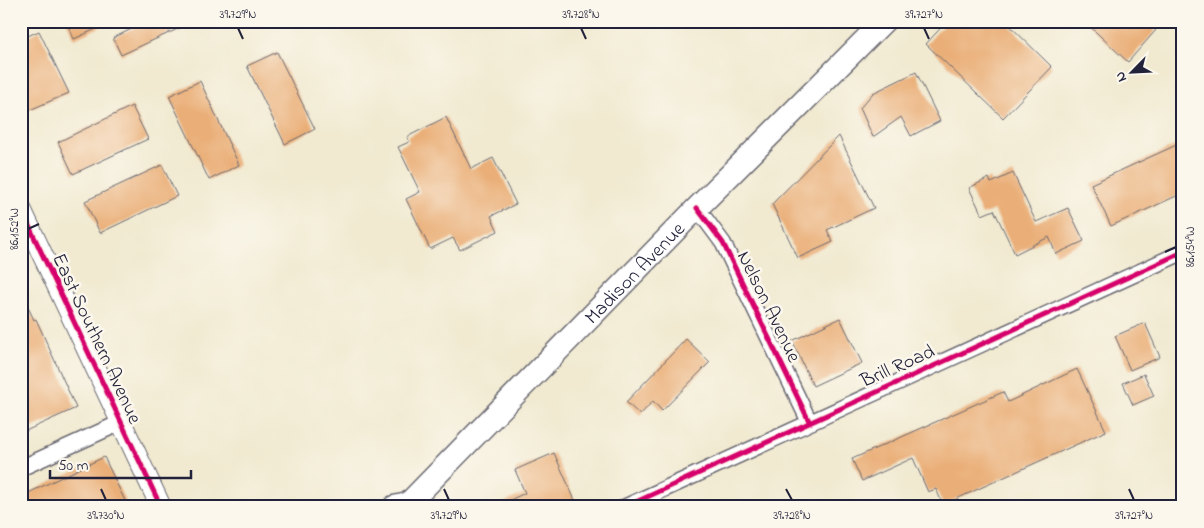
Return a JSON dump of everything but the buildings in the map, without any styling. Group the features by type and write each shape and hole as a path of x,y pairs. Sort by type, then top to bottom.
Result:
{"main road":[{"name":"Madison Avenue","path":"405,506 697,208 884,21"}],"street":[{"name":"Nelson Avenue","path":"697,208 723,243 809,421"},
{"name":"East Southern Avenue","path":"21,209 161,507"},
{"name":"Brill Road","path":"625,507 809,421 1183,252"},
{"path":"21,468 122,422"}],"cycle path":[{"path":"697,208 723,243 809,421"},
{"path":"21,209 161,507"},
{"path":"625,507 1183,252"}]}
